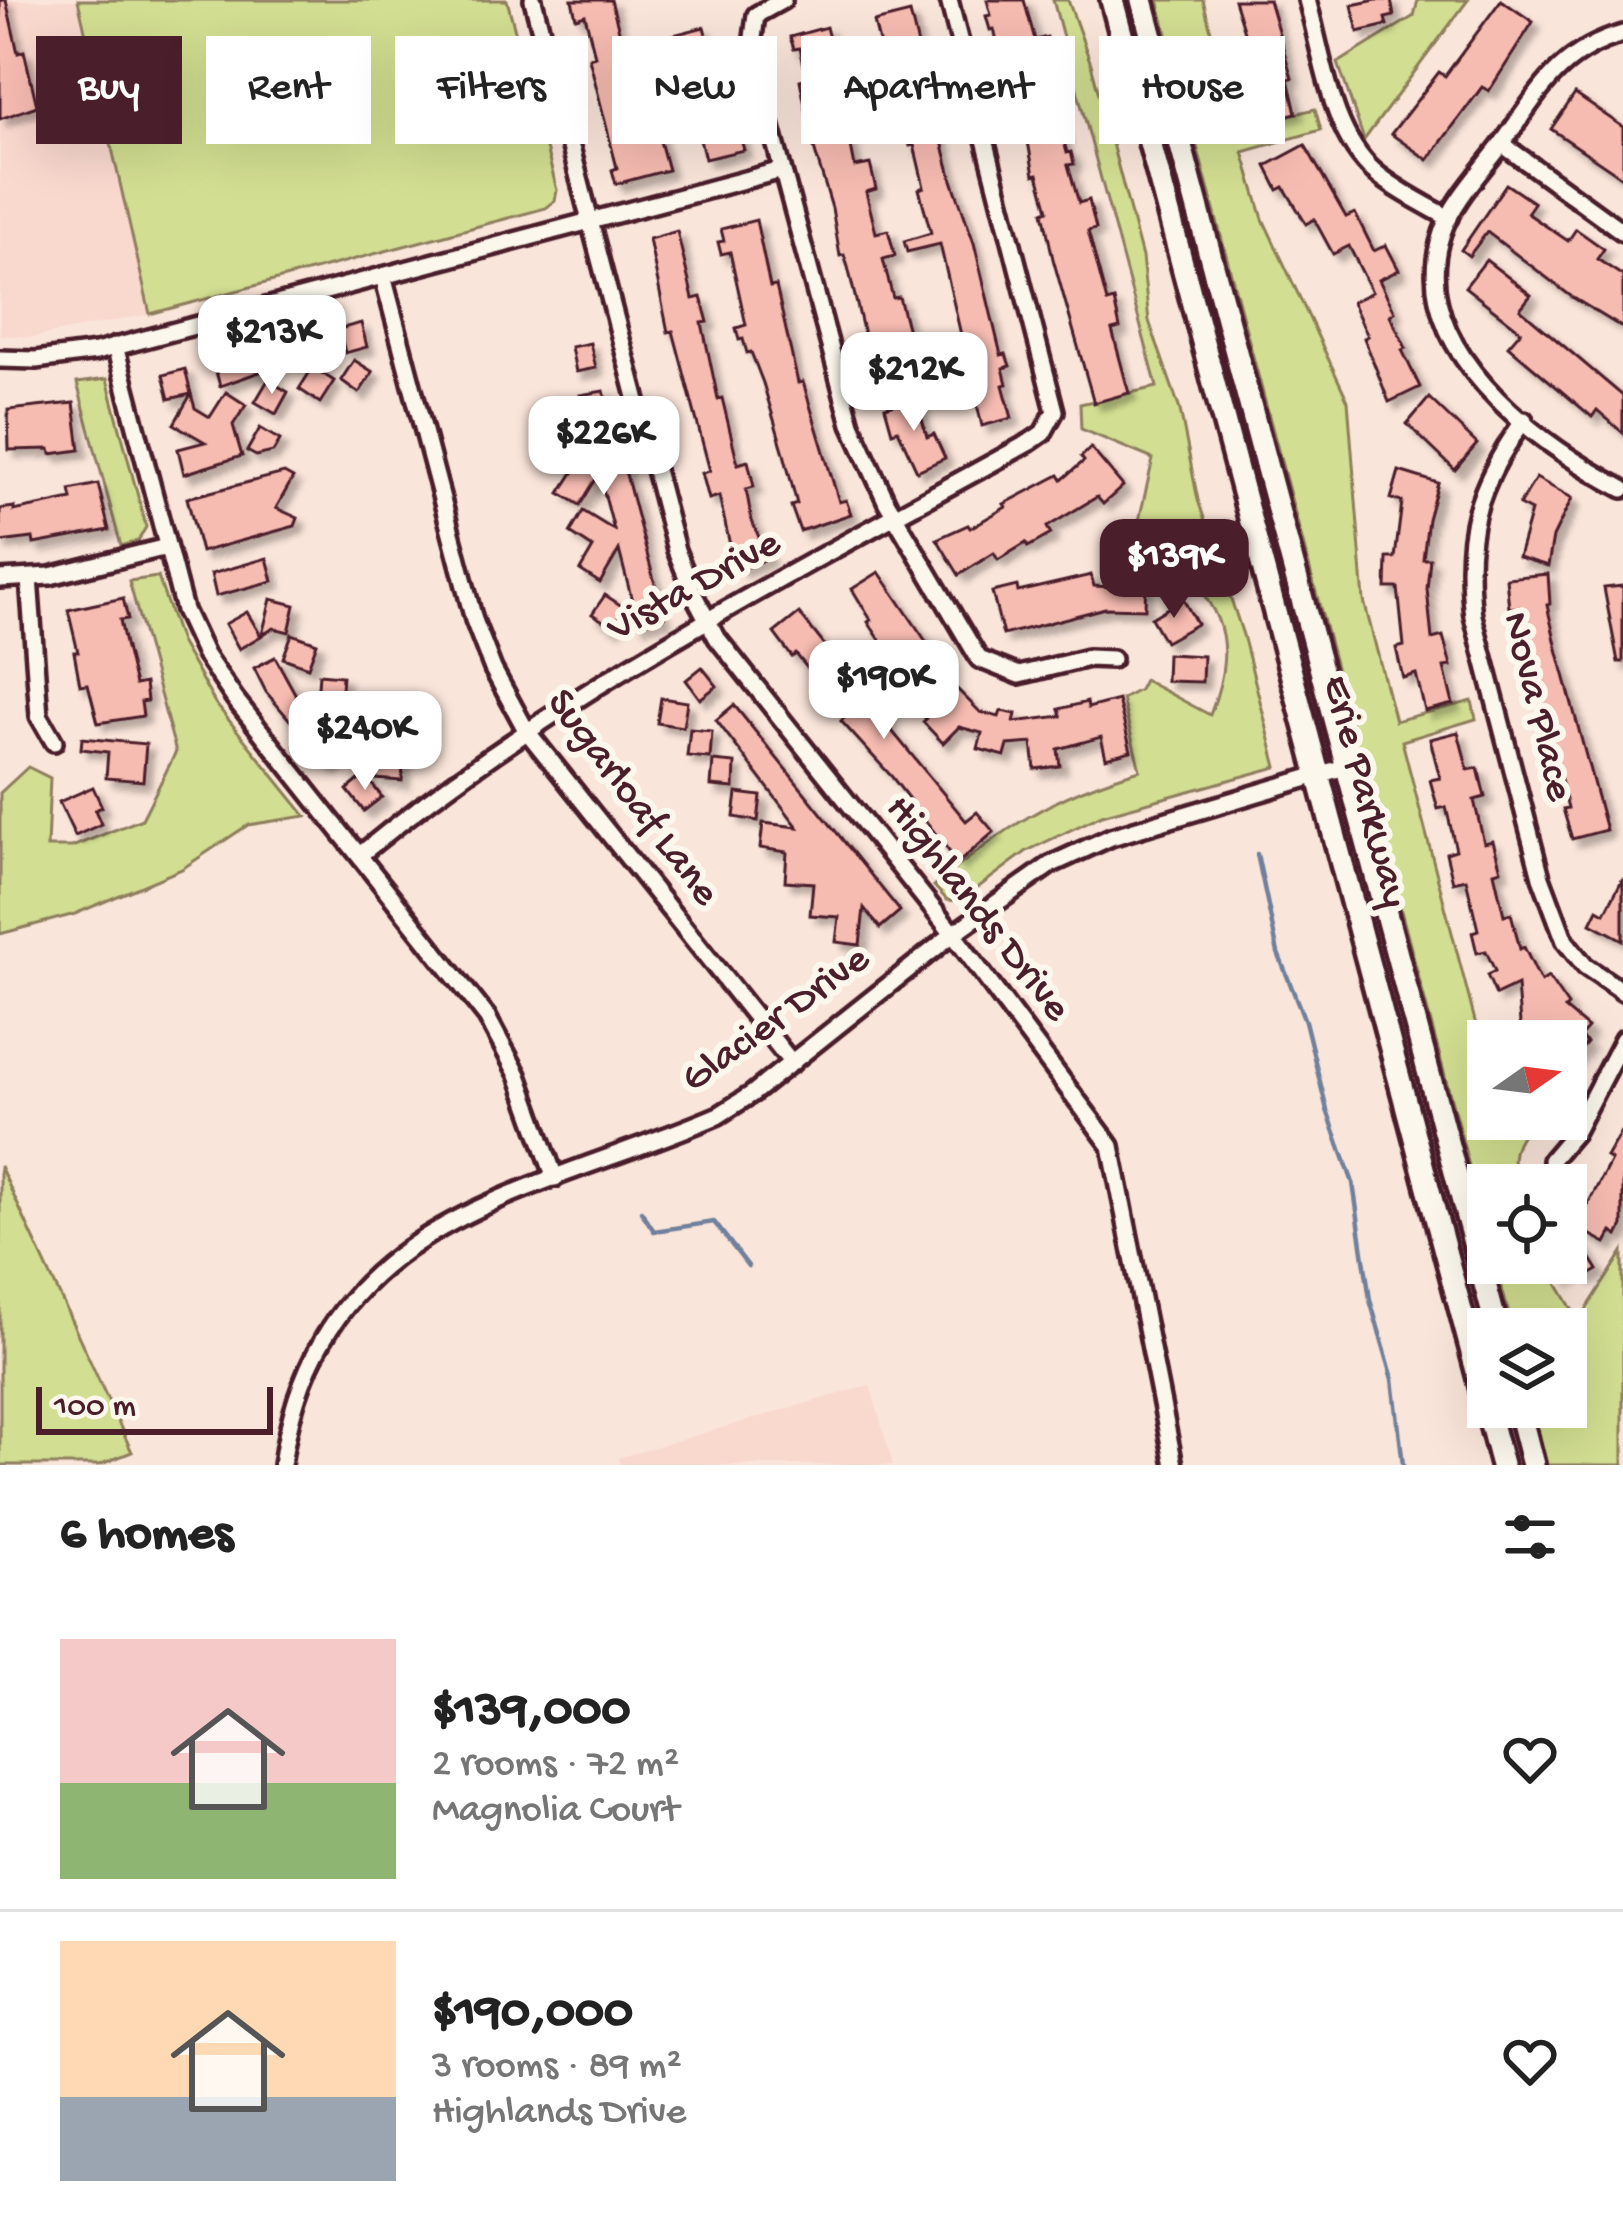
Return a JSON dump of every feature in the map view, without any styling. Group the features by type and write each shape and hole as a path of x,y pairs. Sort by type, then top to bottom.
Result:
{"main road":[{"name":"Erie Parkway","path":"1112,0 1502,1465"},
{"name":"Erie Parkway","path":"1142,0 1491,1308"},
{"path":"1523,1428 1533,1465"}],"street":[{"name":"Highlands Drive","path":"533,0 676,550 707,622 953,934 1111,1146 1174,1465"},
{"path":"783,0 756,15 751,53 850,424 895,517 979,659 1018,675 1088,658 1112,658"},
{"name":"Vista Drive","path":"361,854 433,795 526,730 1043,433 1055,411 949,0"},
{"path":"1307,0 1338,113 1352,144 1373,171 1448,218"},
{"path":"1623,34 1577,52 1551,74 1448,218 1433,268 1443,326 1460,358 1524,420 1590,471 1623,489"},
{"path":"1502,144 1623,232"},
{"path":"0,359 69,357 116,346 782,170"},
{"name":"Sugarloaf Lane","path":"383,276 474,620 493,669 526,730 791,1063"},
{"path":"116,346 184,610 205,656 505,1045 555,1178"},
{"name":"Nova Place","path":"1524,420 1478,498 1469,555 1473,616 1541,878 1565,941 1585,966 1623,992"},
{"path":"0,579 29,578 167,547"},
{"path":"29,578 39,716 54,742"},
{"name":"Glacier Drive","path":"282,1465 296,1404 322,1343 372,1277 445,1222 494,1199 719,1115 1018,886 1081,848 1348,766"},
{"path":"1551,1160 1574,1133 1623,1039"}],"shaded area":[{"path":"0,0 76,0 84,36 36,36 36,144 110,144 150,314 33,337 0,335"},
{"path":"870,1385 893,1465 620,1465 618,1458"}],"green space":[{"path":"78,0 507,0 516,36 395,36 395,144 545,144 557,190 555,201 546,208 150,314 111,144 182,144 182,36 86,36"},
{"path":"1053,0 1068,0 1091,64 1099,94 1099,144 1112,144 1142,257 1149,321 1180,410 1198,500 1243,635 1277,767 1102,815 1027,851 960,901 947,900 934,886 1006,831 1080,791 1140,770 1122,699 1139,690 1144,680 1210,715 1224,653 1221,629 1199,588 1138,525 1153,459 1081,429 1080,404 1157,387 1075,82 1075,36 1063,36"},
{"path":"1158,0 1203,0 1212,36 1168,36"},
{"path":"1418,0 1468,0 1364,140 1338,63 1414,16"},
{"path":"1315,109 1321,130 1285,140 1285,116"},
{"path":"1196,144 1271,144 1243,152 1263,219 1348,401 1364,601 1395,721 1472,701 1476,719 1402,741 1475,1020 1467,1020 1467,1140 1518,1140 1514,1164 1469,1164"},
{"path":"107,379 146,527 138,541 121,546 77,383"},
{"path":"158,577 180,642 215,703 306,816 248,825 182,869 75,914 0,934 0,793 28,767 50,778 47,847 72,847 142,819 176,752 129,581"},
{"path":"0,1166 132,1452 99,1465 0,1465"},
{"path":"1623,1252 1623,1465 1547,1465 1538,1428 1587,1428 1587,1308"},
{"path":"1501,1284 1557,1284 1571,1308 1507,1308"}],"building":[{"path":"0,0 6,0 36,106 0,119"},
{"path":"572,0 611,0 620,36 612,36 612,144 661,144 668,170 616,184 612,170 617,168 589,58 595,56 585,15 576,18"},
{"path":"987,0 1024,0 1034,36 996,36 986,16 991,15"},
{"path":"1234,0 1269,0 1280,36 1245,36"},
{"path":"1391,0 1394,16 1385,18 1387,25 1358,32 1352,5"},
{"path":"1501,0 1533,22 1489,91 1482,87 1428,160 1391,134 1439,72 1445,76"},
{"path":"910,13 916,36 878,36 874,22"},
{"path":"704,27 707,36 673,36"},
{"path":"826,27 828,36 801,36 801,52 794,49 790,37"},
{"path":"1285,54 1292,78 1288,79 1296,113 1285,116"},
{"path":"1575,94 1623,127 1623,178 1551,129"},
{"path":"701,144 742,144 744,150 705,159"},
{"path":"851,144 855,167 870,164 876,189 866,192 876,233 888,230 895,256 883,259 893,298 899,297 919,374 876,385 813,145"},
{"path":"910,144 943,144 974,243 1001,355 1006,354 1010,366 1003,368 1007,384 1003,385 1012,418 982,426 940,244 907,252 904,241 931,233 914,145"},
{"path":"1028,144 1065,144 1074,164 1068,165 1079,203 1089,200 1096,229 1088,231 1107,302 1114,300 1120,328 1112,330 1129,393 1094,403 1053,259 1043,212 1048,210 1038,174 1034,175"},
{"path":"1305,145 1346,217 1355,213 1374,251 1386,245 1399,270 1379,280 1420,387 1389,402 1352,302 1372,292 1349,246 1333,254 1314,219 1306,224 1284,187 1278,190 1266,166"},
{"path":"1506,184 1534,203 1527,213 1568,241 1576,229 1604,249 1597,259 1623,276 1623,328 1572,297 1487,232 1469,256 1461,250"},
{"path":"756,220 798,383 803,382 839,502 846,500 851,514 800,531 791,506 797,504 763,383 751,352 739,340 736,328 746,325 730,252 721,254 718,242 724,241 721,229"},
{"path":"677,231 693,299 701,297 708,322 702,323 718,399 722,398 738,464 748,461 754,487 746,489 752,521 768,558 740,570 719,496 709,499 702,473 710,471 673,331 668,332 649,239"},
{"path":"1486,260 1531,295 1520,309 1623,396 1623,433 1597,410 1592,417 1508,346 1521,331 1465,287"},
{"path":"361,323 367,347 345,353 339,329"},
{"path":"310,333 316,358 293,363 287,338"},
{"path":"590,343 596,368 576,372 571,347"},
{"path":"262,346 268,369 220,386 213,361"},
{"path":"354,360 373,372 359,393 341,380"},
{"path":"313,367 334,381 320,403 299,389"},
{"path":"185,369 191,394 169,399 163,375"},
{"path":"268,380 288,392 276,414 255,402"},
{"path":"604,391 664,618 638,624 619,550 600,583 580,570 593,548 570,533 583,511 614,530 599,474 580,505 560,493 576,468 550,455 563,431 539,418 548,401 556,400 583,414 580,395"},
{"path":"226,392 246,405 233,425 242,456 184,474 178,449 205,442 174,424 191,394 195,408 210,417"},
{"path":"916,398 927,437 934,434 945,458 917,471 898,430 892,432 885,407"},
{"path":"1429,398 1477,444 1455,470 1407,424"},
{"path":"74,403 80,450 51,454 50,449 9,450 8,410"},
{"path":"260,428 280,440 273,452 256,456 247,451"},
{"path":"1091,448 1123,486 1103,504 1097,497 1047,527 1051,534 1028,547 1026,543 998,560 994,553 959,575 937,539 970,528 1059,475 1062,480"},
{"path":"1399,471 1438,483 1423,559 1430,559 1427,589 1432,639 1443,636 1453,704 1425,711 1416,674 1403,678 1396,648 1404,646 1398,588 1386,588 1387,558 1395,558 1402,502 1391,499"},
{"path":"284,473 293,478 276,508 298,518 295,526 201,552 187,498"},
{"path":"1536,478 1572,498 1553,537 1548,566 1518,557 1531,511 1519,505"},
{"path":"98,484 109,530 34,544 33,538 0,542 0,509 14,507 14,511 72,499 70,490"},
{"path":"267,558 273,581 216,596 211,574"},
{"path":"879,572 934,653 924,660 948,697 956,688 980,712 999,717 1001,711 1016,714 1014,722 1061,716 1059,709 1087,702 1088,708 1118,700 1131,751 1106,758 1101,737 1058,749 1060,766 1035,769 1032,743 1008,745 1005,756 978,749 982,733 959,727 943,743 923,722 926,719 901,682 906,679 852,589"},
{"path":"1118,572 1146,573 1145,609 1105,608 1003,635 992,592 1017,586 1018,592 1091,575 1094,586 1117,587"},
{"path":"1548,574 1547,605 1606,830 1572,839 1519,607 1509,608 1506,578"},
{"path":"1623,586 1623,662 1618,662 1604,588"},
{"path":"605,595 625,608 613,627 592,614"},
{"path":"123,598 128,619 120,620 125,644 135,685 145,683 147,701 141,702 143,716 98,723 88,684 80,685 68,610"},
{"path":"271,599 295,605 289,632 274,628 262,635"},
{"path":"1183,599 1197,624 1165,642 1151,618"},
{"path":"247,612 261,636 239,649 225,624"},
{"path":"799,613 868,700 872,696 888,716 883,720 966,821 977,812 994,832 958,863 892,777 841,721 846,716 774,633"},
{"path":"292,634 317,643 308,667 283,658"},
{"path":"1167,654 1203,656 1202,682 1166,681"},
{"path":"275,657 297,697 312,711 294,725 266,692 254,668"},
{"path":"702,667 717,686 700,699 686,680"},
{"path":"319,674 342,676 340,702 317,700"},
{"path":"661,698 687,702 683,727 657,723"},
{"path":"734,705 900,911 880,928 864,908 860,945 836,942 839,917 810,915 813,883 785,881 787,852 760,848 763,823 798,827 716,720"},
{"path":"346,709 371,713 367,738 332,732 348,753 329,768 312,747 344,722"},
{"path":"690,729 712,731 710,758 687,756"},
{"path":"1458,732 1468,770 1478,768 1485,797 1474,800 1484,843 1493,841 1501,870 1494,872 1504,915 1511,913 1520,949 1524,947 1541,982 1548,977 1568,1006 1565,1009 1578,1020 1520,1020 1517,985 1496,995 1487,975 1495,971 1486,951 1477,953 1472,932 1478,930 1466,879 1453,882 1446,853 1456,850 1446,807 1438,809 1430,780 1440,778 1430,739"},
{"path":"82,738 146,744 143,781 106,778 108,752 81,749"},
{"path":"377,749 404,751 402,781 375,779"},
{"path":"713,761 735,763 734,788 711,786"},
{"path":"365,775 382,797 364,811 347,790"},
{"path":"93,787 102,807 95,810 101,824 75,836 59,802"},
{"path":"737,793 761,796 758,821 734,817"},
{"path":"1623,878 1623,940 1591,923 1598,909 1605,913"},
{"path":"1623,1128 1623,1226 1606,1243 1587,1233 1587,1206 1611,1160 1606,1157"},
{"path":"1587,1252 1598,1270 1587,1276"}],"waterway":[{"path":"1257,854 1278,953 1305,1021 1327,1110 1353,1183 1370,1300 1393,1379 1403,1465"},
{"path":"641,1211 654,1231 714,1222 748,1266"}]}
